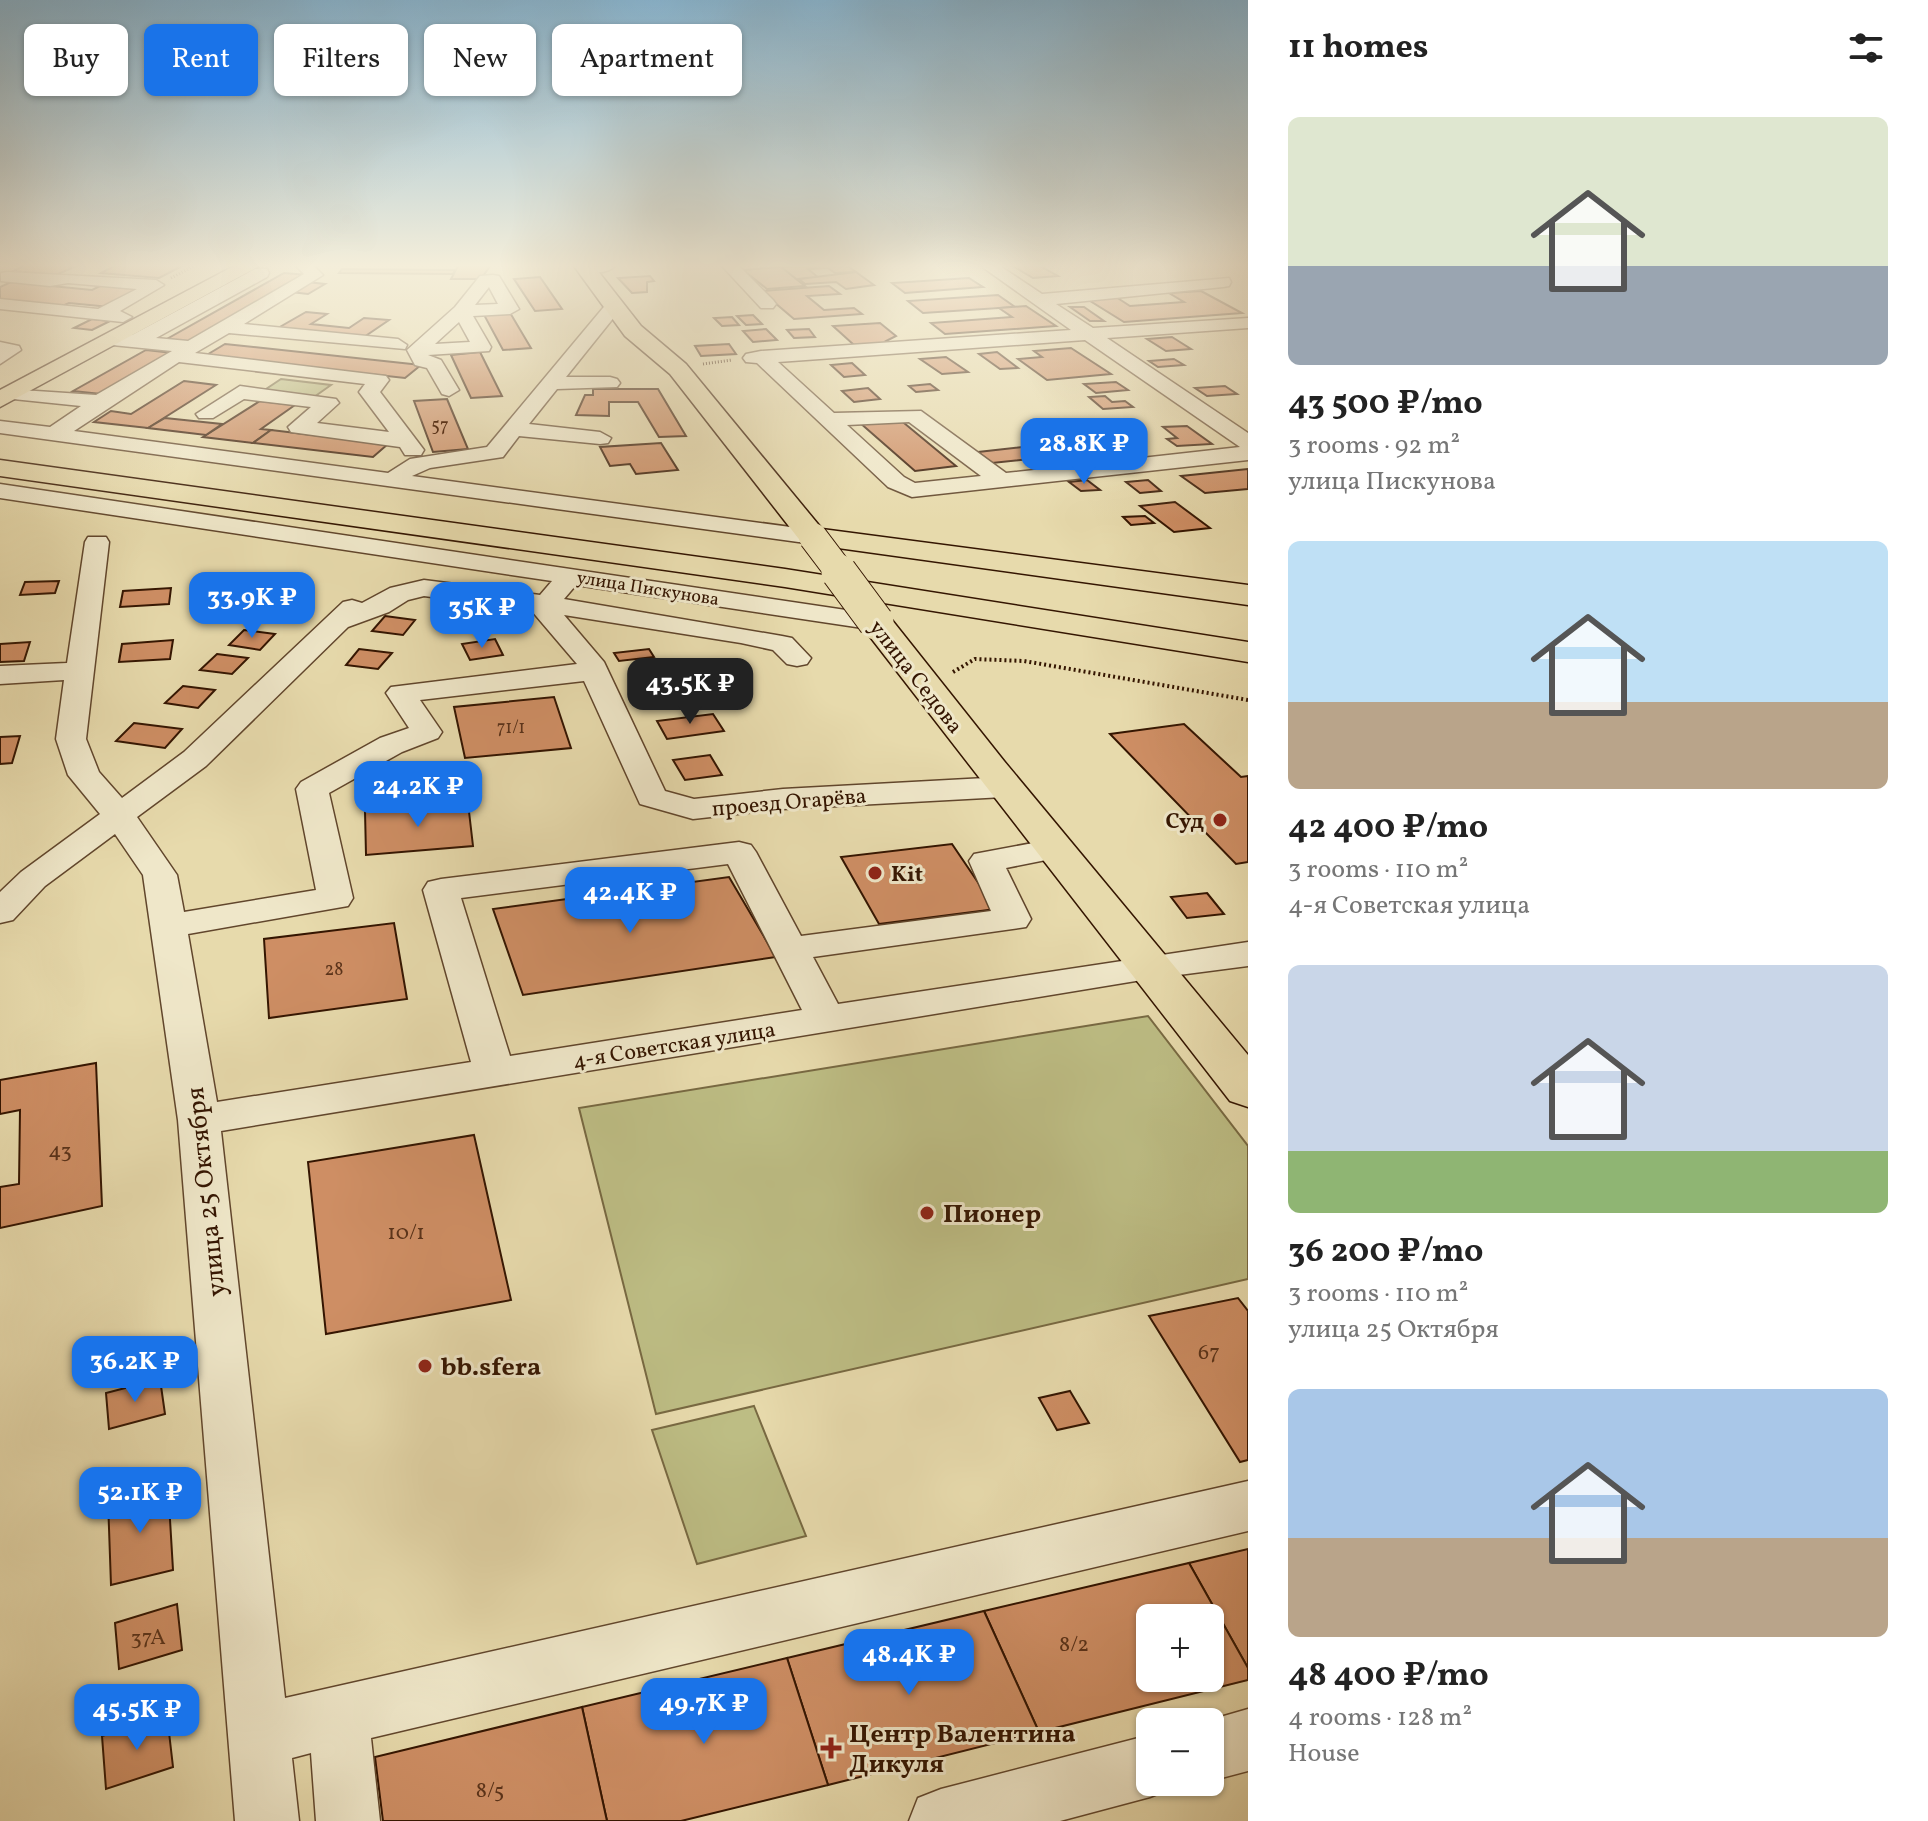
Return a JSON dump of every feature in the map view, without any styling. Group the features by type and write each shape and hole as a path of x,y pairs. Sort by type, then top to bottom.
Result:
{"main road":[{"path":"6,396 101,351"},
{"name":"улица Седова","path":"657,351 678,369 813,537 1004,787 1248,1089"},
{"path":"0,449 841,564 1248,627"},
{"name":"улица Пискунова","path":"0,468 785,578 1248,652"},
{"path":"813,537 1248,595"},
{"name":"улица Пискунова","path":"876,622 1248,681"}],"street":[{"path":"178,351 379,380 369,392 414,449 400,473"},
{"path":"410,351 422,361 434,364 449,390"},
{"path":"400,473 478,459 495,452 577,351"},
{"path":"757,358 864,351"},
{"path":"1114,351 1248,443"},
{"path":"55,434 100,402 183,352"},
{"path":"757,358 896,482 908,489 1248,453"},
{"path":"552,383 610,383"},
{"path":"206,414 240,392 329,403 299,427 407,441"},
{"path":"6,396 100,402"},
{"path":"828,420 914,415 1003,481"},
{"path":"0,427 400,473 813,537"},
{"path":"514,429 600,438"},
{"name":"улица Пискунова","path":"0,491 876,622"},
{"name":"улица 25 Октября","path":"97,542 71,739 84,775 120,816 160,875 199,1120 267,1821"},
{"path":"544,606 570,576"},
{"path":"336,622 380,606 399,594 424,588 741,635 782,644 797,658"},
{"path":"0,912 33,879 195,759 360,601"},
{"name":"проезд Огарёва","path":"544,606 594,671 652,797 693,809 783,799 1004,787"},
{"path":"0,675 82,671"},
{"path":"168,926 335,898 312,789 391,745 427,732 401,693 594,671"},
{"path":"790,949 1013,919 986,861 1054,849"},
{"path":"495,1073 441,890 739,852 826,1019"},
{"name":"4-я Советская улица","path":"199,1120 1148,967 1248,954"},
{"path":"258,1736 1248,1506"},
{"path":"338,1715 348,1821"},
{"path":"1224,1746 1248,1740"},
{"path":"941,1821 1136,1770"}],"path":[{"path":"697,365 757,358"},
{"path":"950,679 955,668 975,659 1024,661 1248,700"}],"green space":[{"path":"281,379 331,385 314,397 263,391"},
{"name":"Пионер","path":"1148,1016 1248,1146 1248,1279 656,1414 579,1108"},
{"path":"754,1406 806,1536 697,1564 652,1430"}],"building":[{"path":"144,351 173,353 101,394 73,391"},
{"path":"213,351 290,351 421,365 405,378 205,356"},
{"path":"698,351 734,351 736,354 701,356"},
{"path":"1034,351 1076,351 1111,374 1047,380 1018,359 1042,357"},
{"path":"480,352 502,396 471,398 451,355"},
{"path":"997,352 1018,368 1000,369 979,354"},
{"path":"946,357 968,372 942,374 920,359"},
{"path":"1174,359 1184,365 1158,367 1149,361"},
{"path":"852,363 865,375 844,377 831,365"},
{"path":"184,381 216,385 148,428 94,422 111,411 131,414"},
{"path":"1116,382 1128,390 1096,393 1084,384"},
{"path":"930,384 938,390 916,392 909,386"},
{"path":"1225,386 1237,394 1207,396 1195,388"},
{"path":"868,388 880,399 854,402 842,391"},
{"path":"593,389 658,389 686,436 659,437 638,402 609,402 609,416 576,415 585,395 593,395"},
{"path":"1105,396 1112,402 1125,401 1133,407 1103,409 1089,397"},
{"path":"447,399 468,449 433,452 414,401"},
{"path":"260,401 295,405 261,429 271,430 253,443 203,437"},
{"path":"165,418 222,424 206,435 148,428"},
{"path":"898,418 956,466 915,471 859,422"},
{"path":"1187,426 1212,444 1177,446 1167,439 1177,438 1163,427"},
{"path":"271,430 388,444 373,457 253,443"},
{"path":"1092,431 1107,442 1083,444 1068,434"},
{"path":"1046,441 1066,455 992,463 978,452 1041,445 1037,442"},
{"path":"661,443 678,470 636,474 630,464 610,466 600,447"},
{"path":"1248,469 1248,489 1205,493 1181,476"},
{"path":"1087,480 1100,490 1081,491 1069,482"},
{"path":"1148,480 1161,491 1140,493 1126,482"},
{"path":"1175,502 1210,528 1174,532 1140,506"},
{"path":"1145,516 1154,523 1131,525 1123,517"},
{"path":"59,581 55,593 20,595 25,582"},
{"path":"171,588 169,604 120,607 123,591"},
{"path":"273,598 303,602 289,616 259,612"},
{"path":"385,616 415,620 403,635 372,631"},
{"path":"244,630 275,634 260,650 229,645"},
{"path":"495,639 503,655 470,660 462,644"},
{"path":"173,640 170,659 119,662 122,644"},
{"path":"30,642 24,661 0,662 0,644"},
{"path":"359,649 392,653 378,669 346,665"},
{"path":"649,649 654,657 619,661 614,653"},
{"path":"217,654 248,658 232,674 200,670"},
{"path":"183,686 215,690 198,708 165,703"},
{"path":"681,687 692,705 658,709 647,692"},
{"path":"554,697 571,748 465,758 454,707"},
{"path":"713,714 724,731 667,739 657,721"},
{"path":"134,723 182,729 165,748 116,741"},
{"name":"Суд","path":"1184,724 1241,777 1248,776 1248,862 1236,864 1110,734"},
{"path":"20,736 12,763 0,764 0,737"},
{"path":"710,755 722,775 685,780 673,760"},
{"path":"468,803 473,846 366,855 365,811"},
{"path":"952,844 996,909 879,924 841,857"},
{"path":"729,877 776,957 523,995 493,909"},
{"path":"1207,893 1224,914 1187,918 1171,897"},
{"path":"394,923 407,999 269,1018 264,939"},
{"path":"96,1063 102,1206 0,1228 0,1187 19,1184 20,1110 0,1114 0,1080"},
{"path":"474,1135 511,1300 326,1334 308,1162"},
{"path":"1238,1298 1248,1311 1248,1460 1240,1462 1149,1316"},
{"path":"160,1379 165,1414 109,1429 106,1393"},
{"path":"1070,1391 1089,1423 1057,1430 1039,1398"},
{"path":"168,1486 173,1570 111,1585 108,1500"},
{"path":"1248,1549 1248,1668 1224,1625 1224,1604 1212,1604 1189,1563"},
{"path":"1189,1563 1212,1604 1136,1604 1136,1692 1200,1692 1039,1732 984,1611"},
{"path":"177,1604 182,1650 119,1669 115,1623"},
{"path":"984,1611 1039,1732 828,1785 787,1658"},
{"path":"1224,1625 1248,1668 1248,1680 1224,1686"},
{"path":"787,1658 828,1785 681,1821 607,1821 582,1707"},
{"path":"582,1707 607,1821 383,1821 375,1757"},
{"path":"167,1715 173,1767 106,1789 102,1736"}],"place":[{"name":"Суд","path":"1220,820"},
{"name":"Kit","path":"875,873"},
{"name":"Пионер","path":"927,1213"},
{"name":"bb.sfera","path":"425,1366"},
{"name":"Центр Валентина Дикуля","path":"831,1748"}]}
